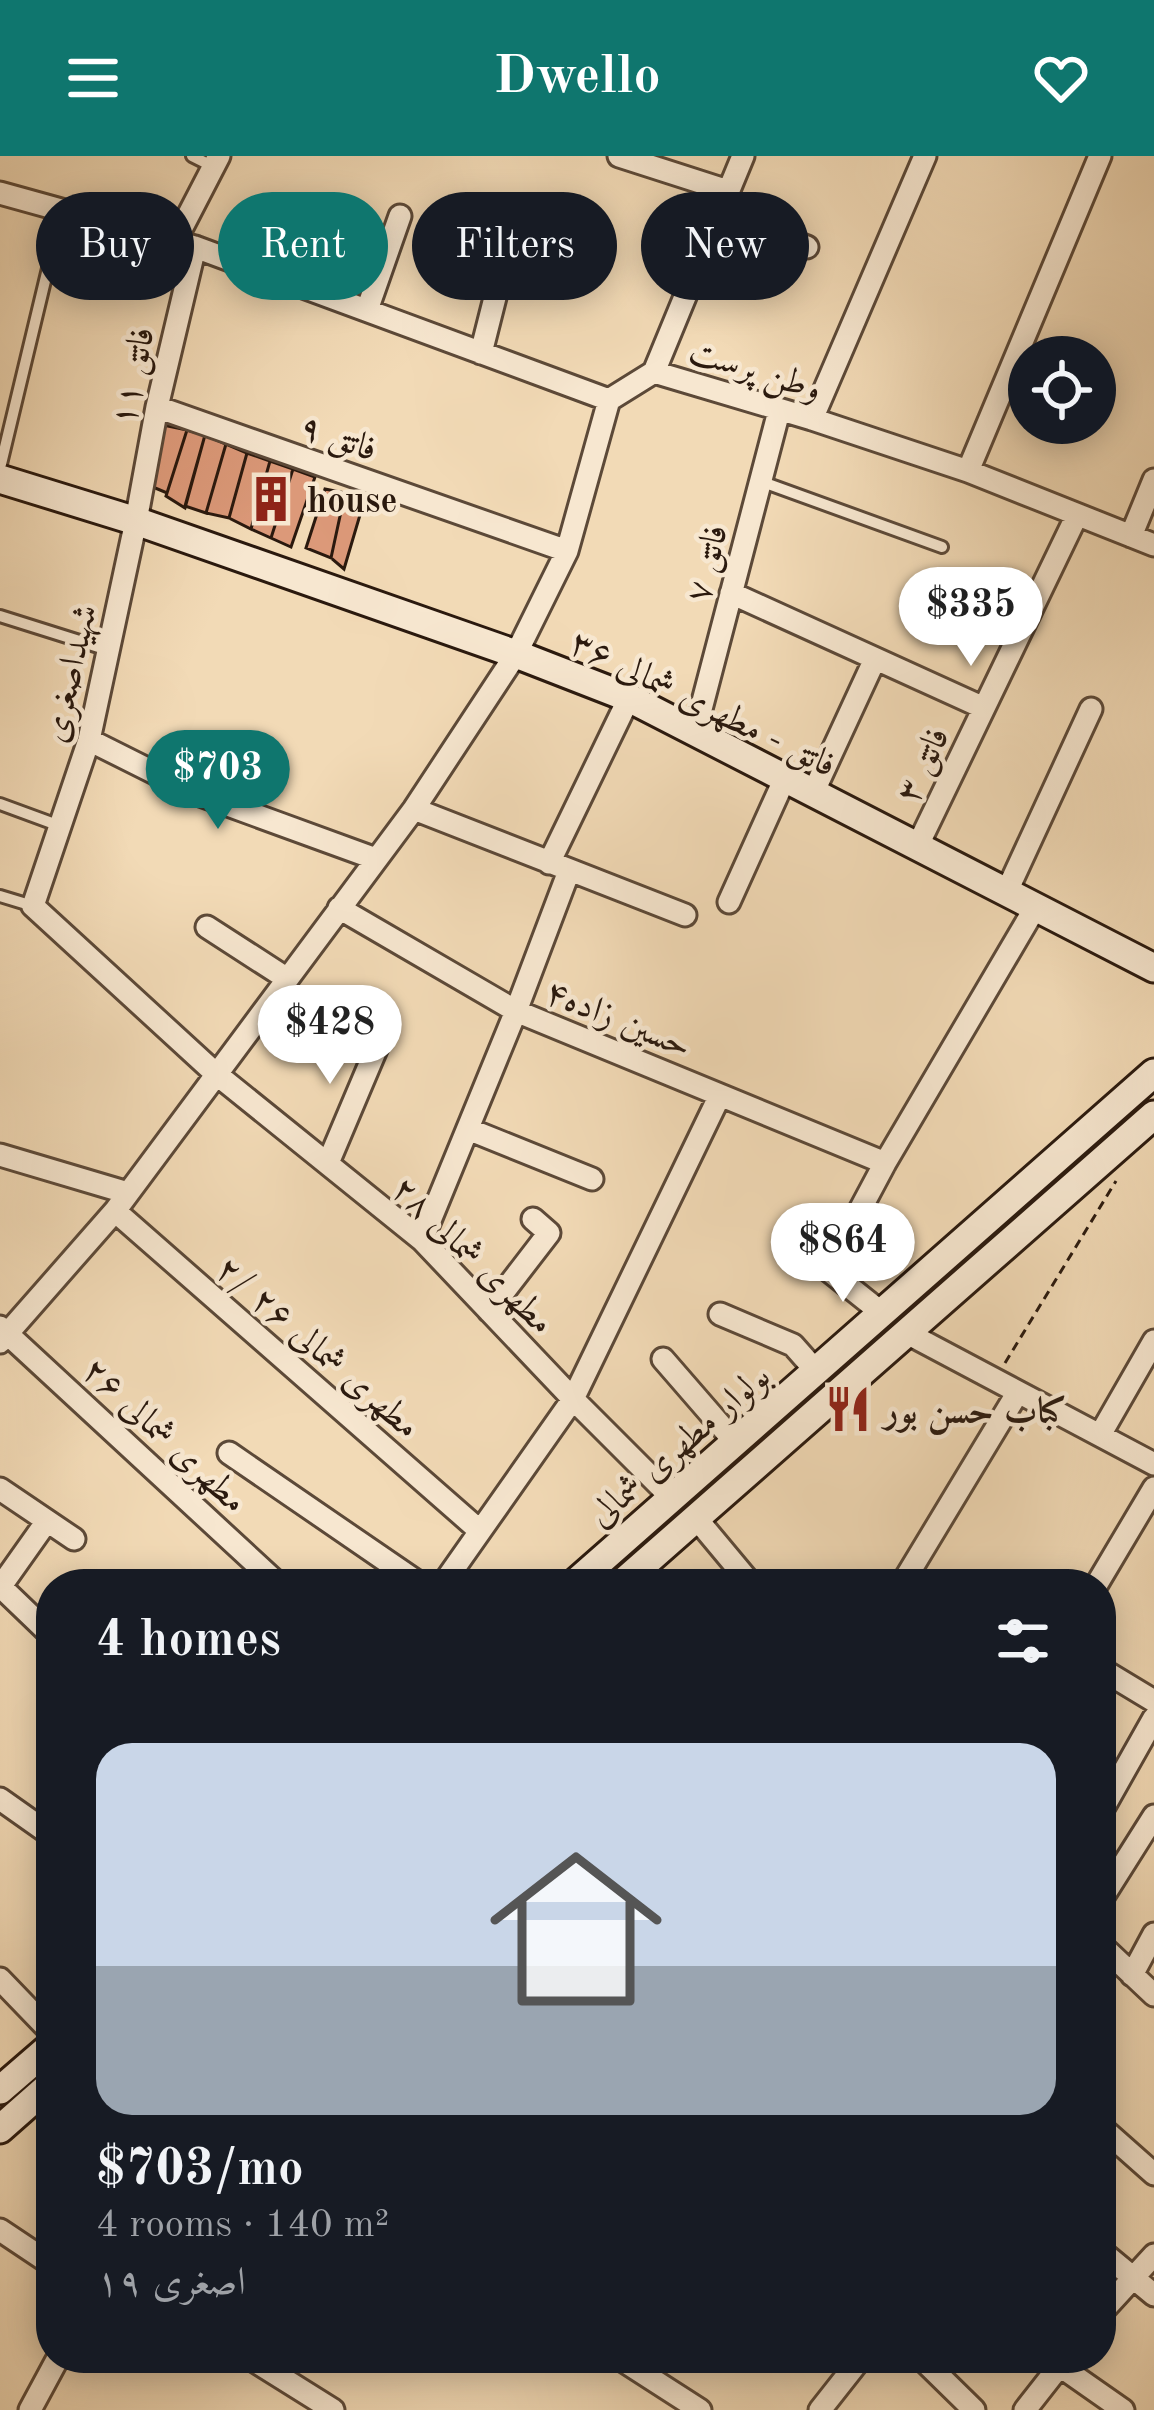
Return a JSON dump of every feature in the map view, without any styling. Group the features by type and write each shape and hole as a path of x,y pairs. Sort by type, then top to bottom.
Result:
{"main road":[{"path":"0,463 136,521"},
{"path":"0,479 136,521"},
{"name":"فاتق - مطهری شمالی ۳۶","path":"136,521 629,698 1154,968"},
{"name":"بولوار مطهری شمالی","path":"591,1569 1154,1073"},
{"name":"بولوار مطهری شمالی","path":"638,1569 1154,1115"},
{"path":"1053,1162 1075,1185"},
{"path":"0,2090 36,2058"},
{"path":"0,2129 36,2097"}],"street":[{"path":"619,156 728,191 743,156"},
{"path":"812,419 926,156"},
{"path":"968,471 1100,156"},
{"name":"فاتق ۱۱","path":"194,220 216,161"},
{"path":"0,193 36,203"},
{"path":"367,310 400,216"},
{"path":"3,1334 121,1202 414,809 516,654 567,551 609,400 194,247"},
{"name":"فاتق ۱۱","path":"136,521 175,300"},
{"path":"481,353 494,300"},
{"path":"654,372 684,300"},
{"name":"وطن پرست","path":"609,400 654,372 968,471 1154,545"},
{"name":"فاتق ۹","path":"157,407 567,551"},
{"name":"فاتق ۷","path":"695,732 779,411"},
{"path":"1131,536 1154,480"},
{"name":"فاتق ۳","path":"917,847 1077,515"},
{"name":"شهیداصغری","path":"33,906 88,740 136,521"},
{"path":"731,593 984,708"},
{"path":"813,793 875,659"},
{"path":"422,1240 516,1011 559,867 629,698"},
{"path":"1006,893 1091,709"},
{"path":"88,740 195,793 376,859"},
{"path":"729,902 785,778"},
{"path":"414,809 685,915"},
{"name":"مطهری شمالی ۲۸","path":"33,906 215,1073 422,1240 672,1498"},
{"name":"حسین زاده۴","path":"339,908 516,1011 885,1163"},
{"path":"882,1313 828,1270 885,1163 1035,908"},
{"path":"207,927 286,978"},
{"path":"328,1163 383,1033"},
{"path":"453,1569 573,1400 720,1095"},
{"path":"468,1129 592,1179"},
{"path":"0,1155 121,1202"},
{"name":"مطهری شمالی ۲۶ /۲","path":"121,1202 480,1531"},
{"path":"489,1311 550,1233 533,1219"},
{"path":"720,1314 793,1346 816,1371"},
{"path":"907,1333 1154,1464"},
{"name":"مطهری شمالی ۲۶","path":"3,1334 262,1569"},
{"path":"1100,1435 1154,1341"},
{"path":"663,1360 735,1442"},
{"path":"911,1569 1018,1392"},
{"path":"229,1453 398,1569"},
{"path":"1106,1569 1154,1488"},
{"path":"0,1489 74,1538"},
{"path":"697,1518 740,1569"},
{"path":"36,1621 0,1586 47,1521"},
{"path":"1116,1678 1154,1701"},
{"path":"1116,1785 1154,1718"},
{"path":"0,1799 36,1824"},
{"path":"1116,1876 1154,1816"},
{"path":"1132,1975 1154,1934"},
{"path":"1116,1960 1154,1995"},
{"path":"0,1979 36,2016"},
{"path":"1116,2140 1154,2174"},
{"path":"0,2230 36,2254"},
{"path":"1116,2295 1154,2254"},
{"path":"1116,2264 1154,2295"},
{"path":"30,2410 50,2373"},
{"path":"274,2373 332,2410"},
{"path":"648,2373 700,2410"},
{"path":"820,2410 850,2373"},
{"path":"936,2373 974,2410"},
{"path":"1025,2410 1054,2373"},
{"path":"1077,2373 1123,2410"}],"lane":[{"path":"193,156 216,161"},
{"path":"0,463 40,300"},
{"path":"760,481 942,547"},
{"path":"0,616 108,650"},
{"path":"0,804 60,826"},
{"path":"0,896 33,906"}],"path":[{"path":"995,1379 1118,1178"}],"building":[{"path":"163,425 187,430 167,493 148,485"},
{"path":"187,430 205,435 185,508 166,496"},
{"name":"house","path":"205,435 226,444 206,513 185,506"},
{"name":"house","path":"226,444 247,453 229,518 206,513"},
{"name":"house","path":"247,453 270,461 251,529 229,518"},
{"name":"house","path":"270,461 293,469 271,538 251,529"},
{"name":"house","path":"293,469 315,477 291,547 271,538"},
{"name":"house","path":"325,489 345,493 331,558 306,548"},
{"name":"house","path":"345,493 365,498 344,569 331,558"}],"place":[{"name":"house","path":"271,499"},
{"name":"كباب حسن بور","path":"848,1409"}]}
